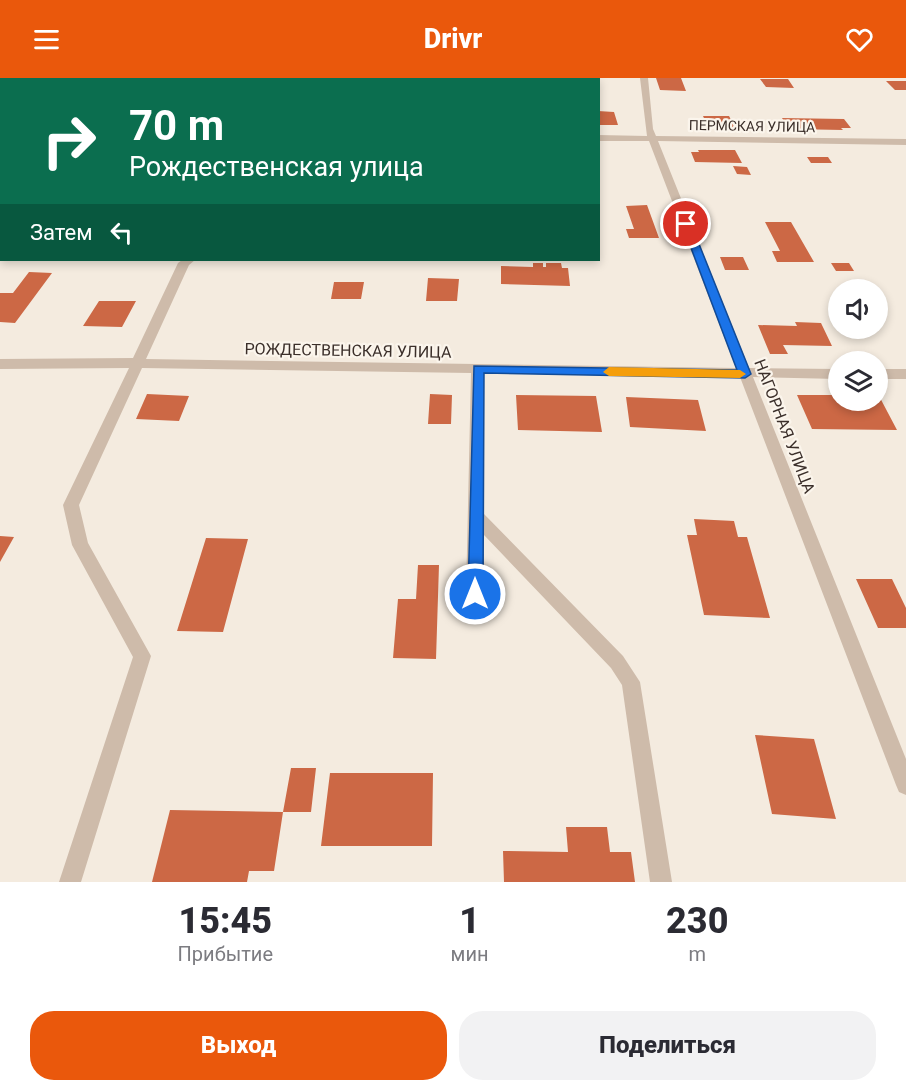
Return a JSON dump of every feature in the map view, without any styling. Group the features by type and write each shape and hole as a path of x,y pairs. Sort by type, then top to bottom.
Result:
{"street":[{"name":"НАГОРНАЯ УЛИЦА","path":"644,78 649,129 906,785"},
{"name":"ПЕРМСКАЯ УЛИЦА","path":"600,138 906,142"},
{"path":"70,882 142,656 80,545 71,505 135,363 184,263 188,261"},
{"name":"РОЖДЕСТВЕНСКАЯ УЛИЦА","path":"0,364 135,363 828,374"},
{"path":"475,594 478,369"},
{"path":"888,374 906,374"},
{"path":"476,516 616,662 631,682 661,882"}],"building":[{"path":"656,78 681,78 686,91 660,90"},
{"path":"760,79 788,79 794,88 766,87"},
{"path":"886,81 906,81 906,90 895,90"},
{"path":"600,111 614,112 618,125 600,125"},
{"path":"703,116 729,116 735,127 708,127"},
{"path":"782,118 844,119 851,128 841,128 843,130 789,129"},
{"path":"698,150 735,150 742,163 695,162 691,152 699,152"},
{"path":"807,157 828,157 832,163 811,163"},
{"path":"733,166 747,167 751,175 737,174"},
{"path":"647,205 659,238 629,238 626,229 634,229 626,206"},
{"path":"765,222 791,222 814,262 777,262 772,251 780,251"},
{"path":"720,257 743,257 749,270 725,270"},
{"path":"533,263 543,263 543,267 546,267 546,263 561,263 562,268 568,268 570,286 501,284 501,266 533,267"},
{"path":"831,263 849,263 854,271 836,271"},
{"path":"29,272 52,273 15,323 0,322 0,293 13,293"},
{"path":"428,278 459,279 457,301 426,301"},
{"path":"334,282 364,282 361,299 331,299"},
{"path":"99,301 136,301 122,327 83,326"},
{"path":"795,322 821,323 832,346 783,345 788,354 770,354 758,325 797,326"},
{"path":"147,394 189,396 179,421 136,419"},
{"path":"430,394 452,395 451,424 428,424"},
{"path":"516,395 596,396 602,432 518,430"},
{"path":"797,395 828,395 828,411 887,411 897,430 812,429"},
{"path":"626,397 698,400 706,431 630,427"},
{"path":"694,519 734,521 738,537 747,537 770,618 704,615 687,535 697,535"},
{"path":"0,536 14,537 0,562"},
{"path":"206,538 248,539 223,632 177,631"},
{"path":"418,565 439,565 436,659 393,658 398,599 416,599"},
{"path":"856,579 892,579 906,608 906,628 878,628"},
{"path":"755,735 814,739 836,819 772,814"},
{"path":"291,768 316,768 311,812 283,812"},
{"path":"330,773 433,773 432,846 321,846"},
{"path":"170,810 283,812 274,871 249,871 247,882 152,882"},
{"path":"566,827 607,827 610,852 631,852 635,882 504,882 503,851 568,852"}],"slow traffic":[{"path":"609,372 740,374"}],"route":[{"path":"475,594 478,369 745,374 686,224"}]}
